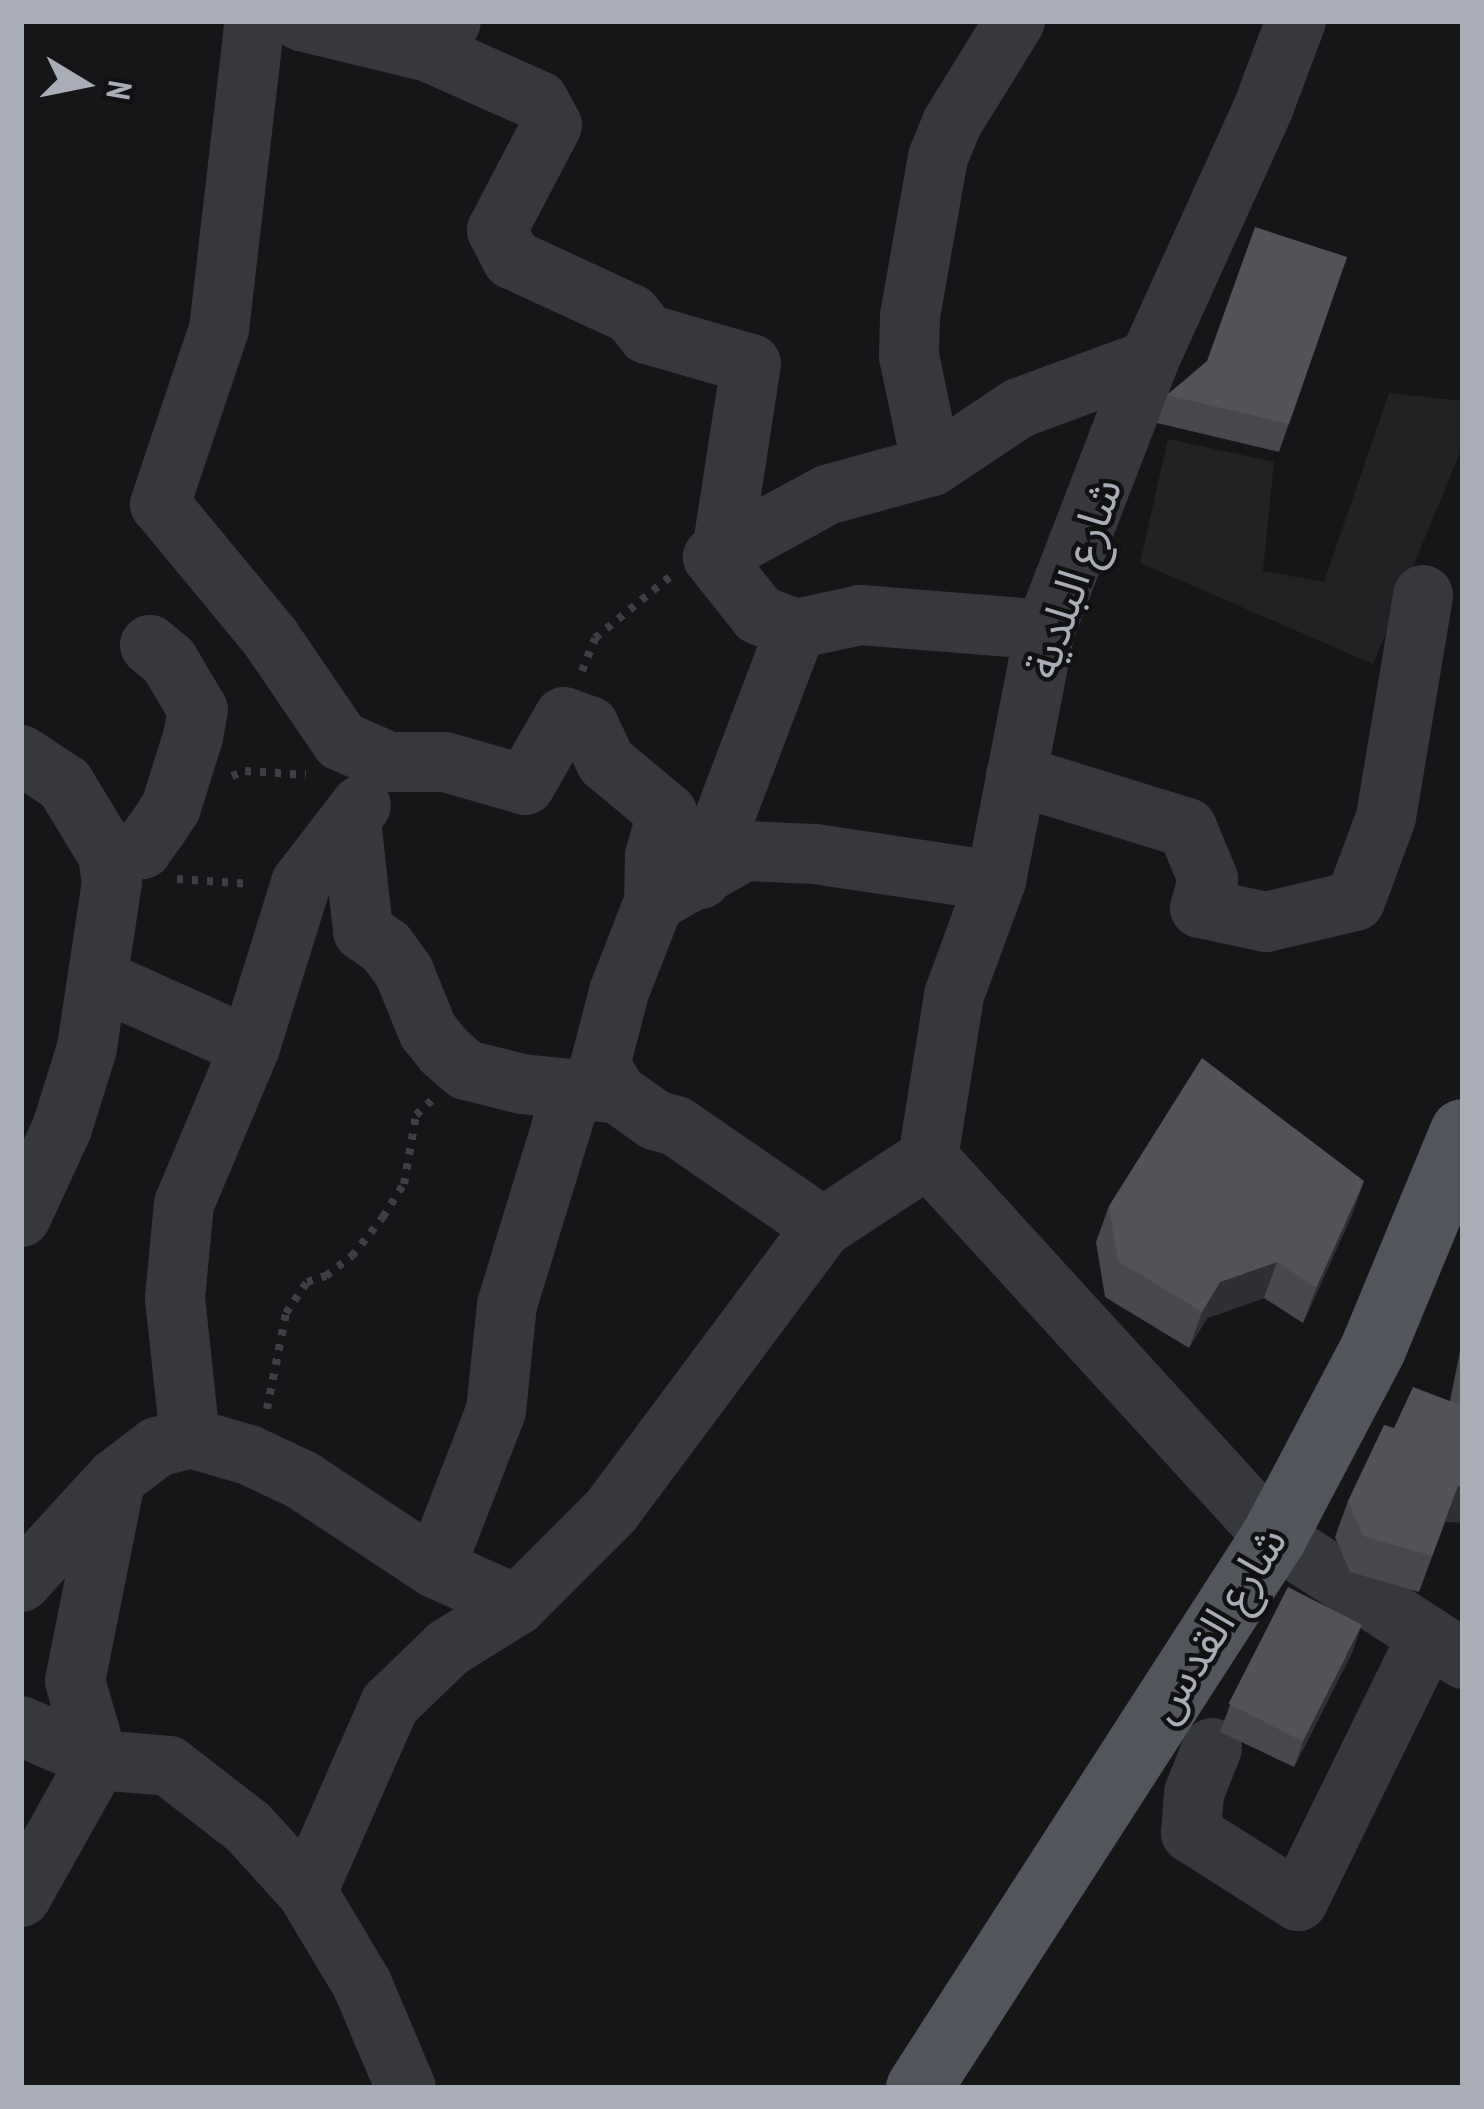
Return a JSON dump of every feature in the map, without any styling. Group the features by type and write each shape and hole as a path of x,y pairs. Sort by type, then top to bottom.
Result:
{"main road":[{"name":"شارع القدس","path":"919,2088 1274,1537 1373,1349 1463,1132"}],"street":[{"path":"263,21 254,27 219,329 160,503 365,751 445,762 525,784 564,717 589,726 606,762 667,813 655,856 677,890"},
{"path":"301,21 440,36 539,100 552,125 497,230 512,259 632,314 647,334 751,364 718,554 759,616 796,628 860,615 1046,630"},
{"path":"932,466 909,356 910,316 938,157 952,124 1015,21"},
{"name":"شارع البلدية","path":"928,1158 954,995 996,881 1046,630 1149,361 1264,106 1296,21"},
{"path":"718,554 827,496 932,466 1019,408 1149,361"},
{"path":"1016,775 1186,828 1208,879 1200,908 1266,922 1355,902 1387,817 1423,595"},
{"path":"435,1568 496,1411 508,1305 594,1093 604,1040 796,628"},
{"path":"108,855 142,849 171,807 198,710 169,661 150,645"},
{"path":"365,751 351,820 363,931 386,947 404,972 428,1031 466,1070 594,1093 676,1126 823,1226"},
{"path":"21,754 65,784 108,855 112,882 87,1048 62,1128 21,1216"},
{"path":"190,1438 175,1298 184,1204 250,1047 301,883 351,820"},
{"path":"677,890 746,851 936,869 996,881"},
{"path":"100,980 250,1047"},
{"path":"307,1892 390,1704 448,1648 517,1605 611,1511 823,1226 928,1158 1274,1537 1446,1647 1298,1901 1190,1832 1194,1792 1212,1748"},
{"path":"21,1582 115,1479 157,1447 190,1438 249,1455 302,1480 435,1568 517,1605"},
{"path":"21,1897 98,1760 75,1681 115,1479"},
{"path":"21,1726 98,1760 170,1766 248,1827 307,1892 362,1984 406,2088"}],"path":[{"path":"564,717 595,638 676,572 718,554"},
{"path":"171,807 245,771 307,775 365,751"},
{"path":"249,1455 273,1388 286,1312 307,1282 326,1276 352,1256 383,1217 404,1184 416,1115 466,1070"}],"shaded area":[{"path":"1389,393 1463,401 1463,445 1373,664 1140,563 1168,439 1274,462 1263,571 1324,582"}],"building":[{"path":"1255,227 1347,257 1289,424 1167,395 1207,361"},
{"path":"1202,1058 1364,1181 1316,1288 1277,1262 1220,1282 1202,1312 1118,1261 1109,1206"},
{"path":"1413,1387 1463,1406 1463,1486 1458,1486 1432,1556 1363,1536 1348,1501 1384,1425 1394,1428"},
{"path":"1288,1587 1362,1625 1302,1741 1229,1704"}]}
